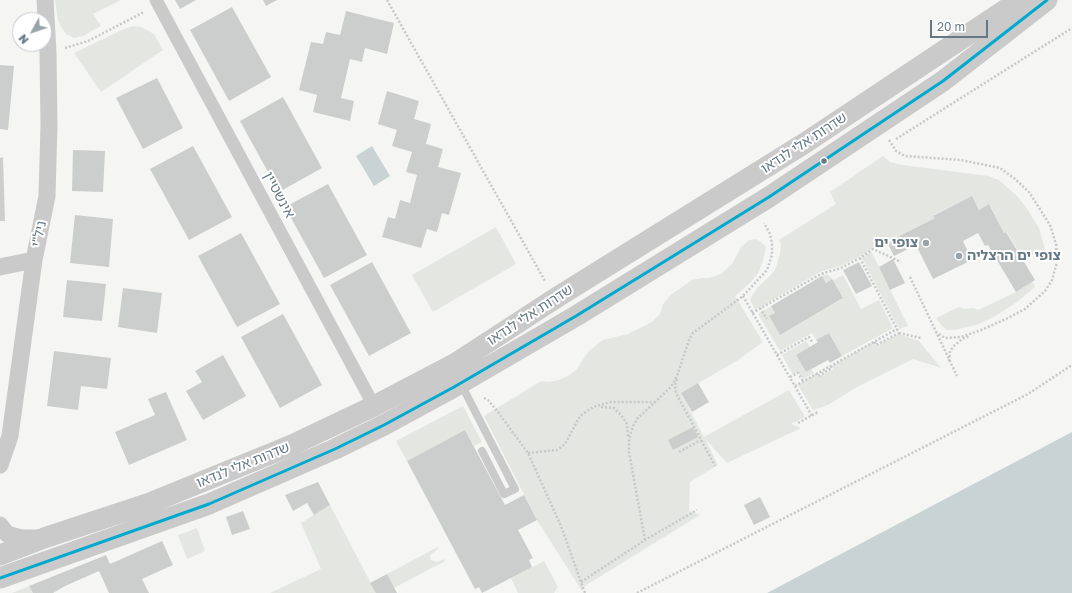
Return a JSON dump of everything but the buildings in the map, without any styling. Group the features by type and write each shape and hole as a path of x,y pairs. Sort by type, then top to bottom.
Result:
{"street":[{"name":"ניל\"י","path":"45,0 46,12"},
{"name":"שדרות אלי לנדאו","path":"0,555 44,538 150,503 292,445 374,406 456,363 555,299 805,143 1020,0"},
{"name":"שדרות אלי לנדאו","path":"0,578 209,504 310,461 384,425 461,383 576,316 769,196 878,125 943,81 1047,0"},
{"name":"אינשטיין","path":"157,2 374,406"},
{"name":"ניל\"י","path":"0,466 10,436 34,260 47,196 49,125 48,52"},
{"path":"0,267 34,260"},
{"path":"0,525 7,534 21,538 44,538"}],"lane":[{"path":"461,383 515,489 504,494 482,451"}],"path":[{"path":"387,0 555,299"},
{"path":"52,51 75,46 88,40 157,2"},
{"path":"878,125 896,151 905,156 961,160 1000,168 1029,192 1050,225 1056,244 1057,262 1052,280 1045,291 1025,309 962,339 950,351 949,361"},
{"path":"715,466 676,393 675,385 689,340 693,333 743,296 763,276 771,263 772,244 770,234 764,223"},
{"path":"752,313 820,274 841,268 873,249 901,262"},
{"path":"860,258 899,333"},
{"path":"910,278 957,376"},
{"path":"743,296 812,416"},
{"path":"760,308 767,319"},
{"path":"795,386 830,365 897,329"},
{"path":"936,332 945,338 961,337 981,330"},
{"path":"874,341 876,345 899,333 921,338"},
{"path":"777,355 809,337 812,342"},
{"path":"637,593 1028,394 1072,365"},
{"path":"790,377 798,373 803,381"},
{"path":"629,439 637,419 667,392 677,376"},
{"path":"482,397 488,400 498,412 528,453 561,526 585,593"},
{"path":"528,453 557,450 565,444 580,416 593,407 611,402 655,402"},
{"path":"593,407 605,406 614,408 627,424 629,452 645,540"},
{"path":"798,423 818,412"},
{"path":"678,452 701,440"},
{"path":"581,582 645,540 697,510"}],"shaded area":[{"path":"55,0 121,0 93,14 101,26 83,36 74,38 66,34 61,27 58,20"},
{"path":"133,26 141,27 154,34 163,50 101,92 74,53"},
{"path":"372,146 390,176 374,186 356,156"},
{"path":"883,156 890,162 903,165 988,176 999,180 1017,196 1026,207 1039,228 1045,249 1023,259 1007,232 1004,233 990,205 979,210 972,197 934,215 935,218 873,248 843,265 820,272 755,310 750,300 751,297 757,288 775,270 780,254 781,245 779,240 836,204 830,192"},
{"path":"496,227 516,264 433,312 412,275"},
{"path":"756,239 766,247 759,272 750,283 735,296 763,342 735,362 681,393 704,437 789,390 805,417 791,424 801,428 727,463 705,439 718,465 690,482 689,511 700,515 583,587 582,591 537,520 484,416 541,381 549,382 568,376 576,370 588,352 603,340 628,334 652,322 660,314 663,304 672,294 692,280 709,278 721,274 732,264 741,247 749,240"},
{"path":"871,251 908,326 899,329 862,258"},
{"path":"826,274 833,280 843,275 861,309 879,300 893,328 842,356 829,333 816,340 812,333 780,351 758,314 771,306 775,313 769,316 780,335 842,299 831,280 826,283 822,276"},
{"path":"1032,282 1035,287 1017,302 994,317 976,325 955,330 947,330 936,318 959,307 978,310 1016,292"},
{"path":"899,334 919,341 941,368 913,359 857,387 828,405 813,410 798,385 816,374 818,377 833,369 832,366 873,342 876,346"},
{"path":"806,341 810,347 796,355 806,372 811,369 814,373 803,379 798,372 793,375 782,355"},
{"path":"463,406 482,442 474,446 465,430 407,461 396,441"},
{"path":"1072,432 1072,593 767,593"},
{"path":"330,505 376,593 270,593 321,569 301,523"},
{"path":"197,528 205,551 187,559 178,535"},
{"path":"438,547 438,549 430,555 431,560 437,562 444,559 445,561 394,588 387,574"},
{"path":"544,561 558,587 554,593 518,593 511,578"},
{"path":"29,586 33,593 12,593"}],"transit line":[{"path":"0,578 209,504 335,449 384,425 454,387 576,316 769,197 943,81 1047,0"}],"place":[{"name":"צופי ים","path":"926,243"},
{"name":"צופי ים הרצליה","path":"959,256"}]}
